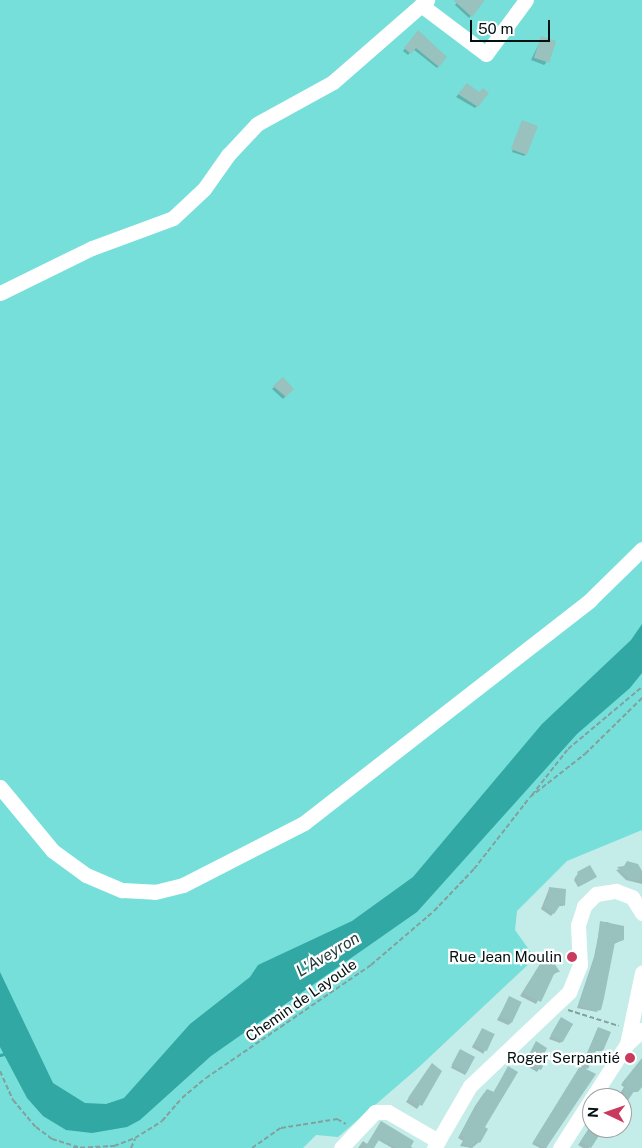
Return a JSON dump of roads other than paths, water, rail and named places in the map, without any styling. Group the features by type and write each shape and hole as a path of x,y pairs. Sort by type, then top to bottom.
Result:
{"street":[{"path":"0,293 92,248 174,218 204,189 228,154 257,124 332,82 424,2 486,54 526,0"},
{"path":"0,787 53,851 86,875 122,890 155,892 183,886 304,823 590,600 642,549"},
{"path":"341,1148 375,1112 388,1112 436,1144 470,1086 569,992 580,965 578,925 584,906 596,894 616,891 632,896 642,913"},
{"path":"598,1088 632,1035 642,973"},
{"path":"560,1148 582,1114"}],"water":[{"name":"L'Aveyron","path":"642,624 642,673 630,688 577,734 417,912 211,1056 140,1120 127,1127 92,1133 66,1130 43,1116 27,1098 0,1047 0,972 53,1083 85,1103 106,1104 124,1098 190,1024 250,977 258,965 352,921 413,877 542,724 631,640"}],"waterway":[{"path":"0,1055 4,1054"}],"place":[{"name":"Rue Jean Moulin","path":"572,957"},
{"name":"Roger Serpantié","path":"630,1058"}]}
